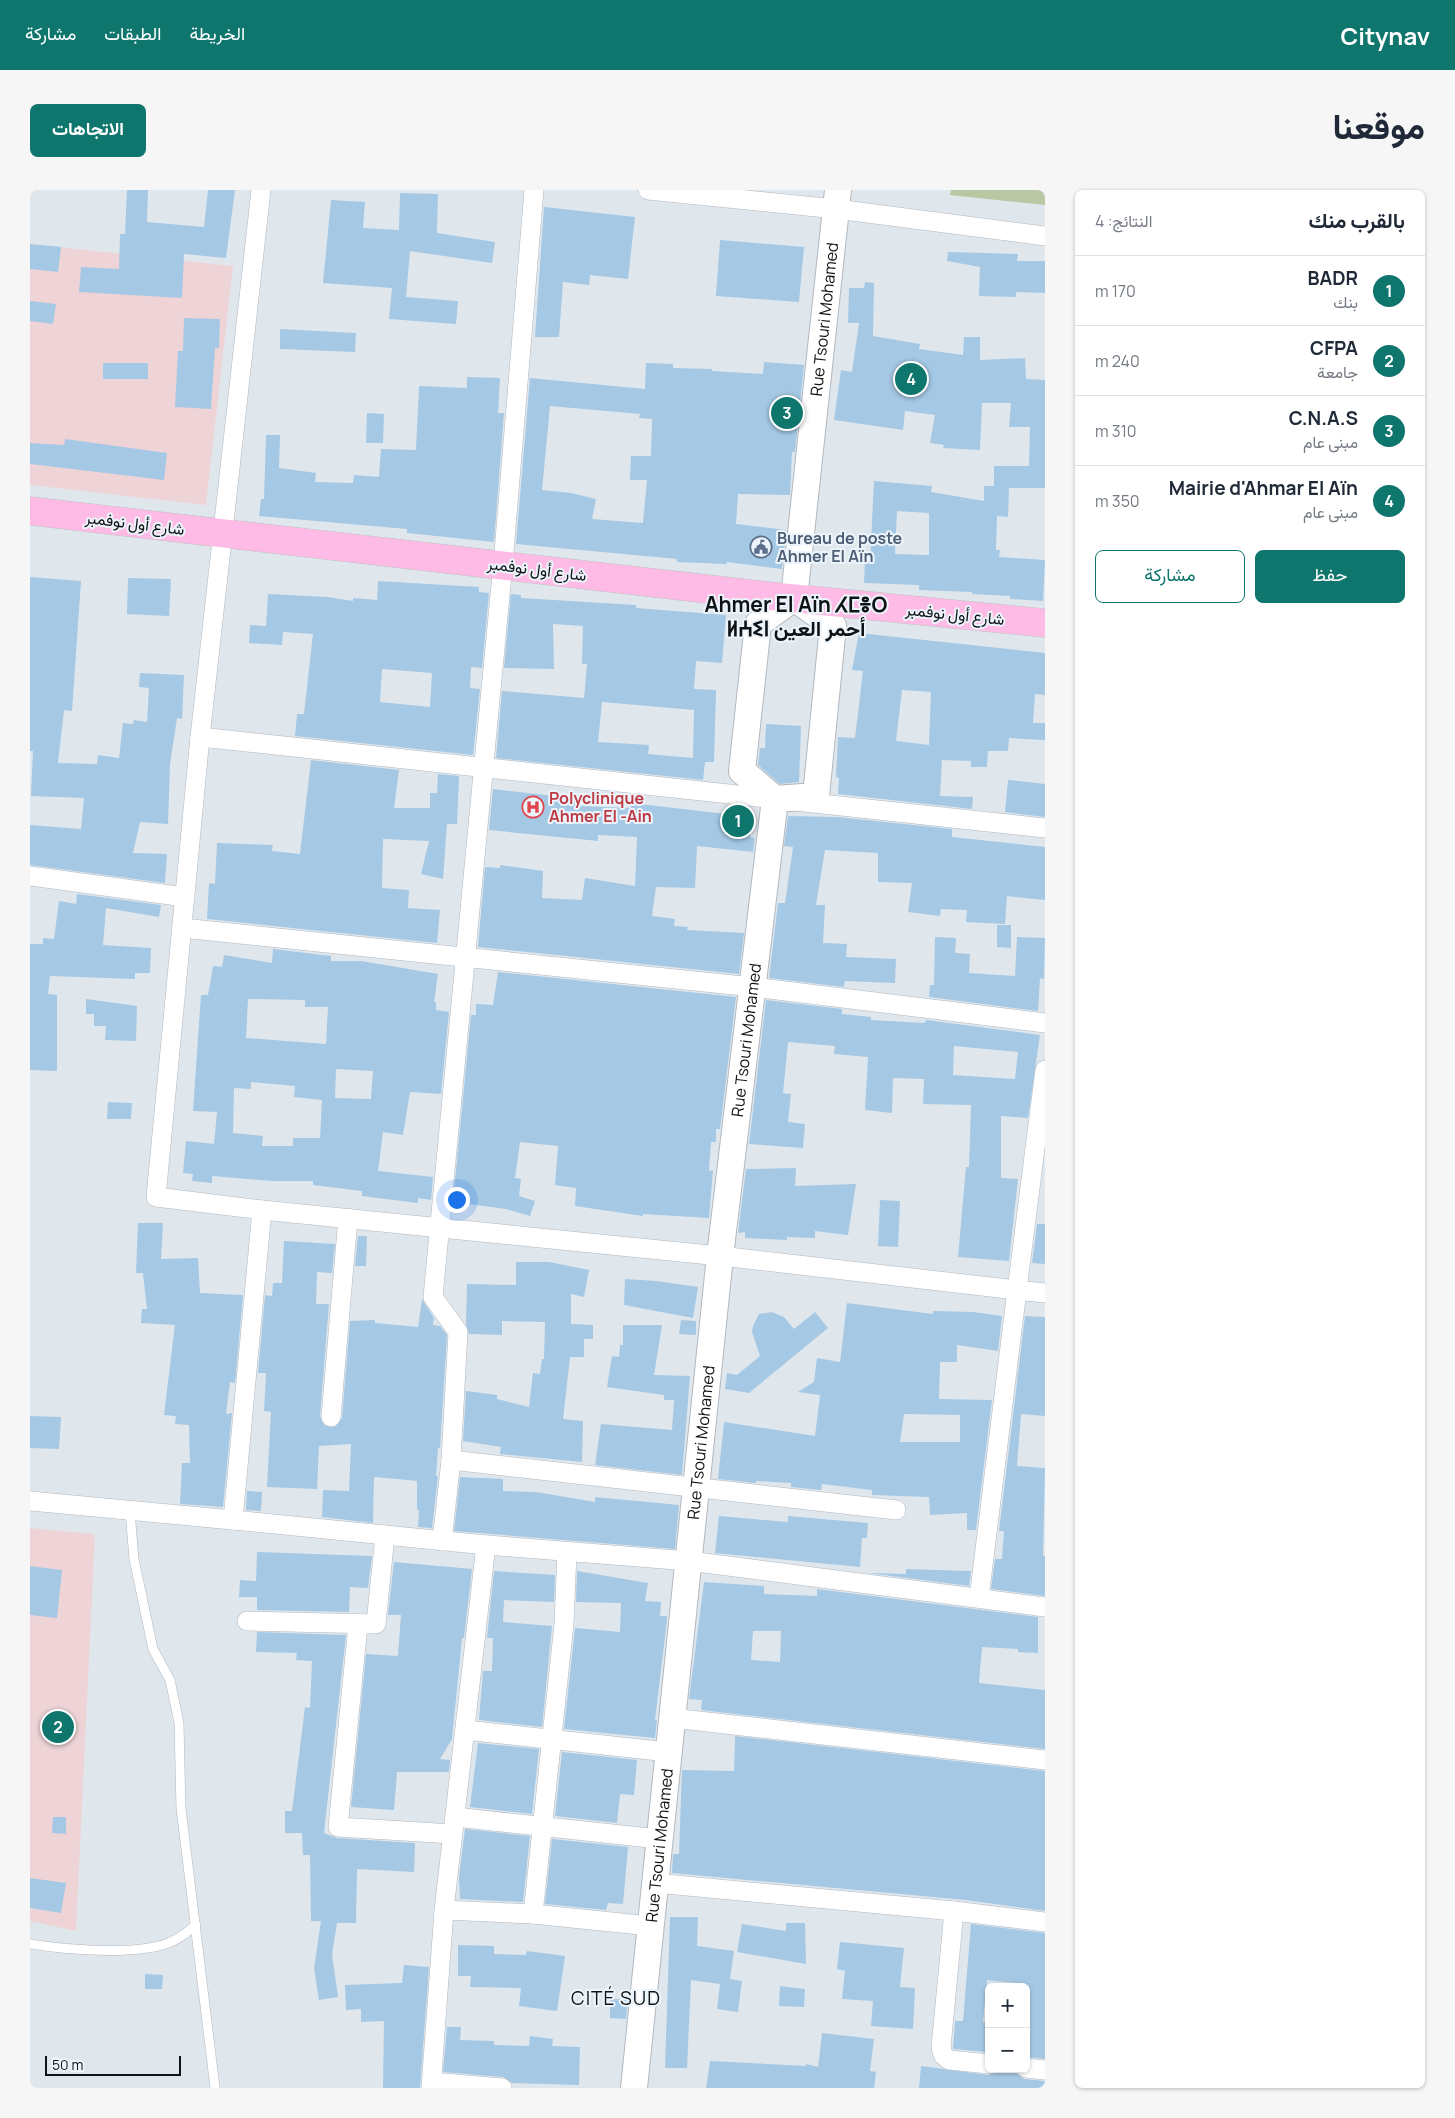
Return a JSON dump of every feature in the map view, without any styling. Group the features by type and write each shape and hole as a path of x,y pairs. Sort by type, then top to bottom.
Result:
{"main road":[{"name":"شارع أول نوفمبر","path":"30,511 794,598 1045,623"}],"street":[{"path":"261,190 200,737 156,1197 262,1210 438,1226 720,1256 1045,1293"},
{"path":"442,1541 451,1460 458,1332 433,1296 438,1226 503,564 534,190"},
{"path":"648,190 837,200 1045,236"},
{"name":"Rue Tsouri Mohamed","path":"794,598 837,200"},
{"path":"794,598 833,626 816,796 775,799 742,771 758,624 794,598"},
{"path":"200,737 1045,828"},
{"name":"Rue Tsouri Mohamed","path":"634,2088 720,1256 775,799"},
{"path":"30,876 185,897"},
{"path":"182,928 753,987 1045,1023"},
{"path":"979,1598 1045,1070"},
{"path":"233,1520 262,1210"},
{"path":"331,1417 348,1218"},
{"path":"451,1460 896,1510"},
{"path":"30,1501 442,1541 689,1561 1045,1607"},
{"path":"247,1620 358,1625 376,1624 385,1535"},
{"path":"486,1545 444,1910 431,2085 502,2088"},
{"path":"533,1914 564,1624 568,1552"},
{"path":"358,1625 338,1827 542,1826 659,1839"},
{"path":"672,1718 1045,1760"},
{"path":"465,1730 668,1752"},
{"path":"655,1883 954,1911 1045,1922"},
{"path":"444,1910 533,1914 650,1926"},
{"path":"954,1911 942,2047 943,2055 949,2060 985,2064"},
{"path":"1030,2068 1045,2070"}],"lane":[{"path":"130,1511 134,1559 153,1648 170,1680 179,1723 180,1808 215,2088"},
{"path":"30,1944 50,1947 151,1948 178,1939 196,1925"}],"shaded area":[{"path":"30,244 233,266 206,505 30,485"},
{"path":"30,1528 95,1534 76,1931 30,1921"}],"green space":[{"path":"951,190 1045,190 1045,205 950,195"}],"building":[{"path":"127,190 148,190 147,222 204,227 208,190 235,190 226,258 184,254 182,298 79,292 81,267 119,269 120,234 125,234"},
{"path":"400,193 438,194 437,233 495,242 492,263 410,251 406,297 458,301 456,324 389,319 392,288 323,283 331,200 365,202 363,228 399,230"},
{"path":"544,207 635,217 628,279 590,275 589,285 563,282 559,337 535,337"},
{"path":"720,240 804,247 799,302 716,296"},
{"path":"30,244 61,247 58,272 30,269"},
{"path":"948,252 1018,254 1017,261 1045,261 1045,293 1016,292 1016,297 979,296 980,267 947,261"},
{"path":"865,282 874,283 873,336 920,344 919,349 963,355 964,337 980,337 980,360 1025,358 1026,379 1045,380 1045,488 1009,488 1008,517 997,516 996,550 1000,550 999,557 1045,560 1043,601 1010,599 1010,596 972,594 972,592 919,590 919,585 864,583 865,561 870,562 874,481 932,486 931,492 984,501 984,486 994,486 994,466 1029,466 1030,427 1009,427 1011,403 982,403 980,450 943,448 944,445 930,443 935,415 905,411 903,430 834,420 841,370 852,372 859,323 848,323 849,288 864,288","holes":["897,511 929,513 929,555 895,554"]},
{"path":"30,301 56,304 53,324 30,321"},
{"path":"184,318 220,319 219,348 215,348 211,409 175,407 178,351 183,351"},
{"path":"280,329 356,333 355,352 280,349"},
{"path":"764,362 804,365 795,452 792,452 790,495 738,494 736,524 786,530 782,569 727,562 726,564 677,562 677,559 516,544 530,378 645,389 646,363 673,364 673,368 712,369 712,371 763,374","holes":["550,406 640,414 639,418 652,419 651,456 631,456 630,480 647,480 643,523 592,519 596,499 571,493 542,490"]},
{"path":"103,363 148,363 148,379 103,379"},
{"path":"467,377 500,378 498,413 504,413 494,542 407,533 407,529 259,516 261,499 264,499 266,435 280,435 279,468 316,473 315,482 353,483 354,475 379,477 381,449 416,450 419,386 467,388"},
{"path":"367,413 384,414 383,443 366,443"},
{"path":"65,439 167,453 164,480 30,464 30,443 64,445"},
{"path":"30,577 81,581 72,711 64,710 58,763 97,764 98,755 119,758 123,723 133,724 134,720 147,722 149,688 139,687 140,673 184,675 182,719 177,718 170,764 168,824 140,822 133,853 167,854 165,883 30,865 30,825 81,829 84,798 31,796 33,751 30,751"},
{"path":"128,578 171,579 169,616 127,614"},
{"path":"378,581 479,587 479,592 489,593 482,668 471,667 470,688 480,689 473,755 295,736 297,714 304,714 313,634 283,632 282,645 249,643 250,625 266,626 268,594 327,597 353,601 353,598 377,600","holes":["382,669 432,673 430,707 380,702"]},
{"path":"511,594 521,595 521,598 636,605 636,608 726,615 722,663 696,661 694,689 716,690 714,762 705,762 703,780 496,758 502,691 584,698 587,664 582,664 583,626 553,624 554,669 504,668","holes":["602,702 694,710 693,758 648,754 649,745 598,742"]},
{"path":"859,633 1045,653 1045,695 1035,694 1033,723 1045,723 1045,740 1009,738 1008,751 988,751 987,767 971,767 971,761 942,760 940,796 973,797 972,809 838,794 839,778 836,777 838,737 855,738 863,671 852,670","holes":["902,690 931,692 929,745 896,741"]},
{"path":"766,724 801,726 799,782 780,784 758,765 760,748 765,748"},
{"path":"311,760 399,770 394,808 430,808 430,793 437,793 438,774 459,776 457,824 447,824 443,879 421,874 429,841 383,839 382,888 409,890 408,908 440,910 437,943 207,919 209,883 215,884 217,843 273,845 272,851 300,854"},
{"path":"1008,780 1045,784 1045,817 1005,812"},
{"path":"493,789 581,799 580,806 631,808 631,803 752,817 750,837 755,838 753,852 697,846 695,888 656,887 652,916 675,919 674,926 688,927 687,930 744,933 739,974 478,947 485,867 500,868 500,865 543,871 542,898 582,900 585,878 635,886 637,837 598,835 598,841 489,830"},
{"path":"788,816 837,817 952,829 952,837 1045,847 1045,900 1007,896 1005,924 966,922 967,910 941,909 940,916 908,912 912,883 878,882 878,853 825,850 816,905 825,905 823,943 847,944 846,957 896,959 895,983 845,981 844,987 769,978 778,903 785,903 793,847 784,846"},
{"path":"77,894 161,905 159,917 106,908 103,945 151,948 150,973 135,973 135,979 50,976 48,994 57,995 57,1071 30,1070 30,944 43,944 43,938 54,939 59,901 76,904"},
{"path":"997,925 1011,925 1011,948 997,947"},
{"path":"935,937 956,938 955,953 970,954 969,973 1015,976 1017,937 1045,938 1044,979 1040,978 1038,1011 929,997 930,985 934,985"},
{"path":"273,949 331,956 331,961 361,961 438,974 434,1002 436,1002 436,1010 449,1012 441,1094 410,1092 403,1135 383,1132 378,1171 433,1177 431,1200 418,1198 418,1203 362,1196 362,1191 313,1185 313,1181 272,1181 212,1176 212,1183 192,1181 193,1174 183,1173 186,1141 214,1144 217,1112 193,1111 201,995 208,995 213,966 222,967 224,955 272,963","holes":["248,999 305,1000 305,1007 328,1007 326,1044 246,1038","336,1069 373,1071 371,1099 335,1098","251,1082 295,1086 294,1097 322,1100 320,1138 293,1138 293,1146 262,1146 263,1136 233,1133 234,1088 251,1089"]},
{"path":"498,972 736,997 720,1129 716,1129 716,1142 711,1142 709,1171 713,1170 709,1218 643,1214 643,1216 575,1206 576,1188 555,1185 558,1146 520,1142 515,1178 521,1179 519,1196 535,1201 530,1216 506,1209 453,1202 471,1015 476,1015 476,1004 493,1005"},
{"path":"86,999 137,1006 136,1041 105,1040 106,1026 94,1026 94,1014 86,1014"},
{"path":"766,1000 842,1009 842,1014 871,1017 871,1020 925,1023 926,1020 1040,1035 1028,1118 1001,1116 1001,1178 1018,1179 1009,1261 958,1257 966,1167 969,1167 971,1105 923,1104 924,1079 893,1078 892,1113 865,1110 868,1057 834,1054 835,1046 788,1042 783,1093 791,1094 788,1122 805,1124 803,1148 749,1144","holes":["954,1046 1018,1052 1015,1079 953,1075"]},
{"path":"108,1102 132,1103 131,1119 107,1119"},
{"path":"796,1168 795,1186 856,1184 848,1235 815,1231 815,1238 787,1237 787,1240 745,1238 745,1232 738,1233 746,1169"},
{"path":"880,1200 900,1201 898,1247 878,1246"},
{"path":"138,1223 163,1223 161,1259 198,1258 200,1293 243,1295 235,1383 230,1382 226,1414 232,1413 223,1507 180,1504 182,1463 190,1463 189,1425 175,1424 176,1416 164,1415 175,1325 141,1323 142,1309 147,1309 143,1273 136,1273"},
{"path":"1037,1224 1045,1224 1045,1264 1032,1263"},
{"path":"358,1236 367,1236 366,1266 355,1266"},
{"path":"284,1241 335,1244 332,1273 317,1272 316,1304 329,1304 320,1416 325,1426 335,1427 342,1418 350,1321 375,1320 375,1323 418,1327 422,1299 434,1318 433,1325 440,1326 447,1335 440,1448 438,1448 436,1476 438,1476 432,1528 418,1527 417,1481 408,1480 374,1477 373,1523 322,1517 323,1490 349,1491 351,1444 319,1446 317,1489 267,1487 271,1412 264,1411 266,1373 258,1373 265,1295 272,1296 273,1283 282,1283"},
{"path":"516,1262 549,1262 589,1270 584,1297 571,1294 571,1324 593,1325 593,1339 584,1339 584,1357 570,1357 563,1419 583,1421 582,1462 500,1454 501,1447 463,1441 466,1391 497,1395 497,1399 529,1407 533,1373 540,1374 542,1359 544,1359 545,1322 502,1321 502,1335 469,1334 466,1324 467,1284 516,1285"},
{"path":"625,1279 698,1287 693,1318 624,1305"},
{"path":"847,1303 933,1314 933,1311 973,1312 1002,1316 998,1351 957,1345 957,1362 940,1362 939,1399 992,1400 976,1530 967,1530 967,1513 930,1515 929,1497 872,1495 872,1490 822,1484 821,1490 791,1487 791,1483 756,1481 756,1483 718,1479 724,1422 815,1436 820,1395 798,1392 814,1382 817,1358 840,1362","holes":["904,1414 960,1415 960,1442 900,1442"]},
{"path":"772,1312 784,1317 794,1329 815,1312 828,1328 749,1393 725,1389 727,1373 737,1375 760,1356 752,1332 753,1326 759,1314"},
{"path":"1025,1316 1045,1317 1045,1416 1021,1414 1017,1466 1045,1468 1043,1555 1045,1556 1045,1596 991,1589 995,1559 1002,1559 1004,1531 999,1531"},
{"path":"681,1320 696,1321 696,1335 679,1334"},
{"path":"623,1325 662,1325 654,1375 690,1376 682,1475 595,1465 601,1424 672,1430 674,1400 664,1400 664,1395 607,1387 612,1356 619,1357 620,1345 623,1345"},
{"path":"30,1416 61,1417 59,1449 30,1448"},
{"path":"460,1477 503,1479 503,1491 536,1492 595,1502 595,1497 679,1505 675,1549 454,1531"},
{"path":"247,1491 262,1492 261,1511 246,1510"},
{"path":"719,1516 788,1522 788,1516 868,1523 867,1538 862,1538 860,1567 715,1553"},
{"path":"257,1552 372,1556 368,1588 350,1587 349,1612 257,1610 257,1597 239,1597 240,1580 256,1581"},
{"path":"394,1562 472,1569 464,1638 462,1638 452,1739 440,1759 450,1760 449,1772 397,1772 394,1810 351,1807 366,1654 398,1656 401,1615 388,1615"},
{"path":"30,1566 62,1570 57,1618 30,1615"},
{"path":"906,1569 971,1571 969,1586 868,1573 906,1574"},
{"path":"494,1571 555,1575 554,1602 504,1600 503,1622 552,1626 542,1727 479,1720 483,1671 492,1671 493,1638 487,1638"},
{"path":"577,1571 648,1583 645,1601 661,1602 660,1616 667,1616 667,1620 655,1720 657,1720 655,1738 564,1729 575,1628 620,1632 621,1603 576,1602"},
{"path":"704,1582 764,1586 764,1594 817,1596 817,1589 1038,1617 1038,1653 1018,1652 1018,1649 982,1647 979,1683 1045,1690 1045,1749 701,1710 702,1700 689,1699","holes":["753,1631 781,1631 780,1662 751,1660"]},
{"path":"257,1632 346,1635 324,1833 337,1838 415,1843 414,1872 357,1869 356,1923 337,1923 332,1955 338,1997 319,2000 314,1968 321,1921 311,1921 310,1855 303,1855 302,1833 285,1833 285,1811 292,1811 305,1707 310,1708 312,1661 296,1660 297,1653 256,1652"},
{"path":"735,1736 1045,1771 1045,1911 966,1900 672,1873 673,1854 679,1854 682,1770 734,1771"},
{"path":"478,1743 539,1749 532,1814 470,1807"},
{"path":"562,1752 637,1760 634,1795 620,1794 617,1823 555,1816"},
{"path":"53,1817 66,1817 66,1834 52,1833"},
{"path":"465,1829 530,1836 523,1902 460,1899 459,1877"},
{"path":"552,1839 628,1847 623,1904 608,1903 606,1910 545,1904"},
{"path":"30,1878 66,1883 61,1913 30,1908"},
{"path":"670,1917 698,1917 697,1946 734,1951 730,1979 742,1981 738,2012 717,2009 720,1984 691,1980 687,2068 665,2068"},
{"path":"786,1923 805,1923 806,1964 737,1952 742,1924 786,1931"},
{"path":"971,1924 1045,1933 1045,2059 1030,2057 1030,1983 987,1980 985,1983 983,2022 985,2022 985,2052 953,2049 955,2021 963,2021"},
{"path":"840,1942 904,1948 900,1987 915,1988 913,2029 871,2026 873,2001 842,1999 845,1971 837,1969"},
{"path":"458,1945 494,1946 494,1954 526,1955 527,1951 565,1956 557,2011 519,2006 521,1988 470,1987 471,1976 458,1976"},
{"path":"404,1965 429,1967 420,2088 383,2088 384,2021 361,2022 361,2009 346,2010 345,1985 402,1983"},
{"path":"145,1974 163,1975 162,1989 145,1989"},
{"path":"780,1986 805,1989 804,2007 779,2006"},
{"path":"610,1999 628,1999 626,2019 610,2018"},
{"path":"447,2027 461,2027 460,2040 494,2041 494,2045 529,2046 530,2036 553,2039 552,2046 580,2047 579,2085 512,2083 503,2077 443,2072"},
{"path":"822,2033 874,2039 870,2071 876,2072 874,2088 706,2088 710,2061 806,2066 806,2064 818,2067"},
{"path":"921,2066 988,2075 1016,2073 1024,2079 1045,2081 1045,2088 919,2088"}],"place":[{"name":"Mairie d'Ahmar El Aïn","path":"911,379"},
{"name":"C.N.A.S","path":"787,413"},
{"name":"Bureau de poste Ahmer El Aïn","path":"761,547"},
{"name":"Polyclinique Ahmer El -Ain","path":"533,807"},
{"name":"BADR","path":"738,821"},
{"name":"CFPA","path":"58,1727"}],"district":[{"name":"Ahmer El Aïn ⵃⵎⴻⵔ ⵍⵄⵉⵏ أحمر العين","path":"796,616"},
{"name":"CITÉ SUD","path":"616,1998"}]}
